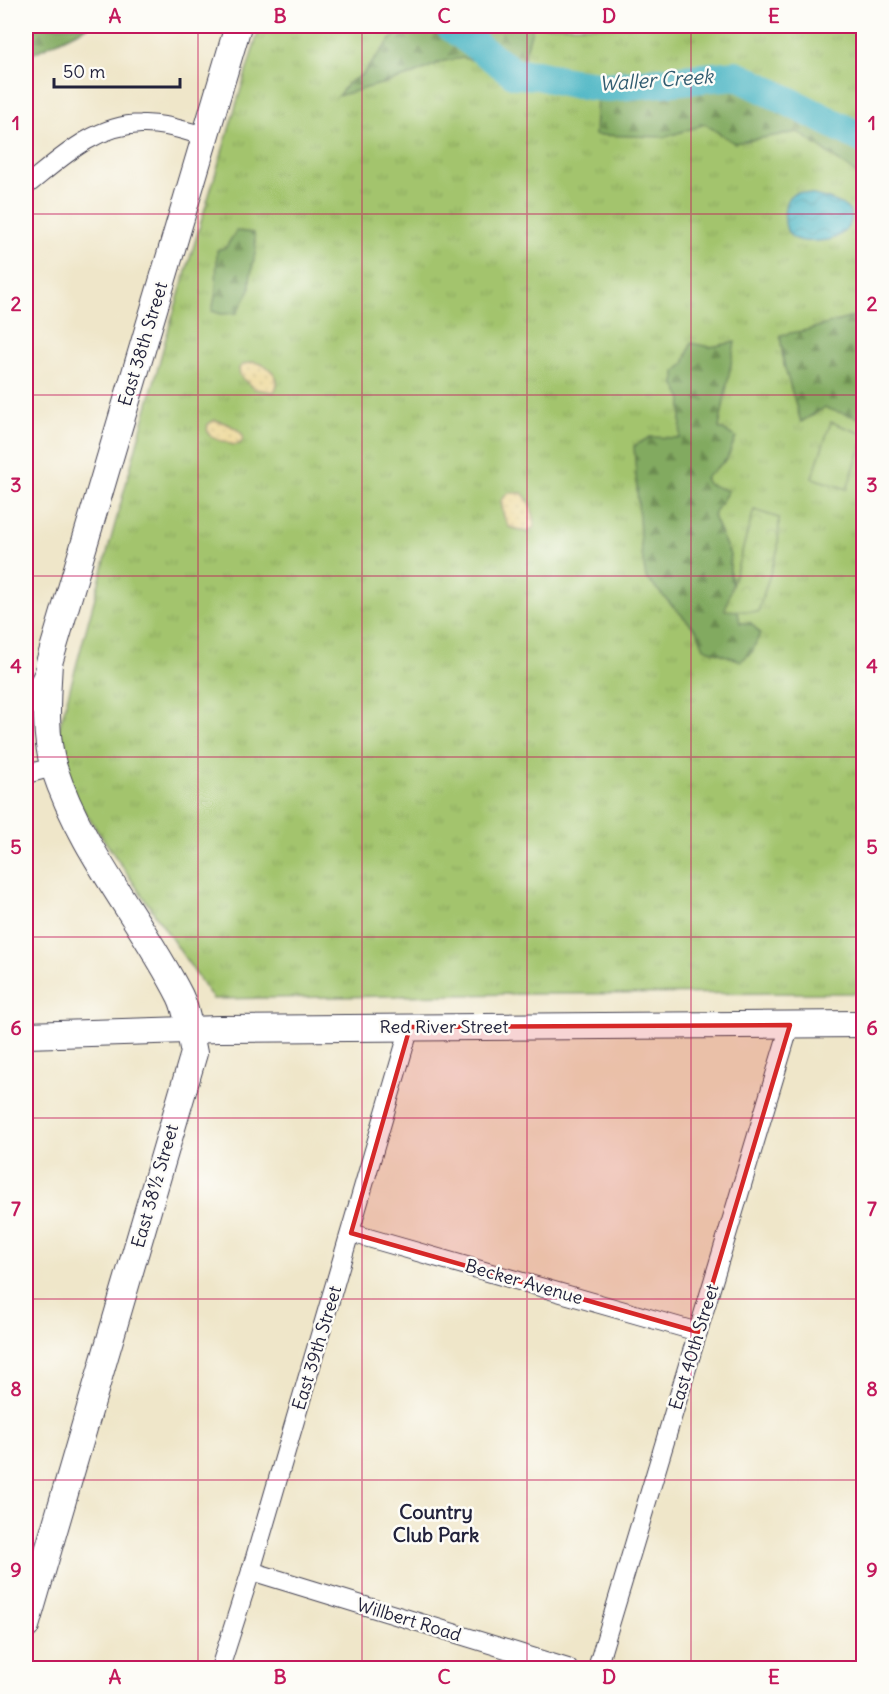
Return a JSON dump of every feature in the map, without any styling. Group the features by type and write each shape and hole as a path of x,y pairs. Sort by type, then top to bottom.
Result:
{"street":[{"name":"East 38th Street","path":"26,709 48,663 238,26"},
{"path":"26,186 82,142 101,132 121,126 142,123 205,136"},
{"name":"East 38th Street","path":"48,663 46,700 54,767"},
{"path":"26,774 54,767"},
{"name":"East 38½ Street","path":"26,1626 194,1053 181,998 86,838 54,767"},
{"name":"Red River Street","path":"26,1035 410,1027 864,1024"},
{"name":"East 40th Street","path":"597,1668 790,1025"},
{"name":"East 39th Street","path":"220,1668 251,1571 410,1027"},
{"name":"Becker Avenue","path":"351,1233 698,1332"},
{"name":"Willbert Road","path":"251,1571 568,1668"}],"highlighted area":[{"path":"790,1025 698,1332 351,1233 410,1027"}],"green space":[{"path":"26,26 89,26 26,57"},
{"path":"260,26 863,26 863,993 518,994 213,999 54,767 52,754 166,338"},
{"path":"406,26 533,26 523,61 494,74 480,62 463,58 444,61 406,77 338,96 348,83 363,74 391,39"},
{"path":"742,66 863,128 863,178 798,132 734,143 705,124 666,137 595,135 598,75 713,70"},
{"path":"236,231 254,233 256,248 250,290 237,313 221,314 212,311 216,292 217,250 226,247"},
{"path":"863,314 863,419 824,408 801,422 784,365 780,335"},
{"path":"735,342 719,428 736,437 727,459 705,478 708,484 728,491 713,516 730,555 730,574 740,623 751,623 760,633 752,652 741,661 704,648 697,631 646,578 641,548 634,446 650,437 680,438 682,399 675,384 675,372 684,364 691,343 710,347"},
{"path":"831,422 863,434 863,441 847,489 812,478"},
{"path":"754,510 779,518 778,549 758,612 725,610"}],"sand":[{"path":"254,362 273,372 277,381 274,392 254,389 240,376 239,368 244,364"},
{"path":"215,420 237,429 243,435 242,442 232,445 210,436 208,424"},
{"path":"508,493 522,493 528,500 534,518 534,528 527,532 509,527 504,517 501,501"}],"water":[{"path":"436,26 460,26 469,33 494,44 482,53 475,52"},
{"path":"496,51 525,67 553,74 582,75 586,82 582,88 575,88 524,82 520,77 501,72 490,62 487,58"},
{"path":"798,192 826,198 845,206 850,212 851,219 843,233 828,240 814,241 804,241 791,236 786,228 785,210 787,200"}],"waterway":[{"name":"Waller Creek","path":"450,26 515,74 537,75 572,83 607,87 736,75 864,139"}],"district":[{"name":"Country Club Park","path":"436,1524"}]}
